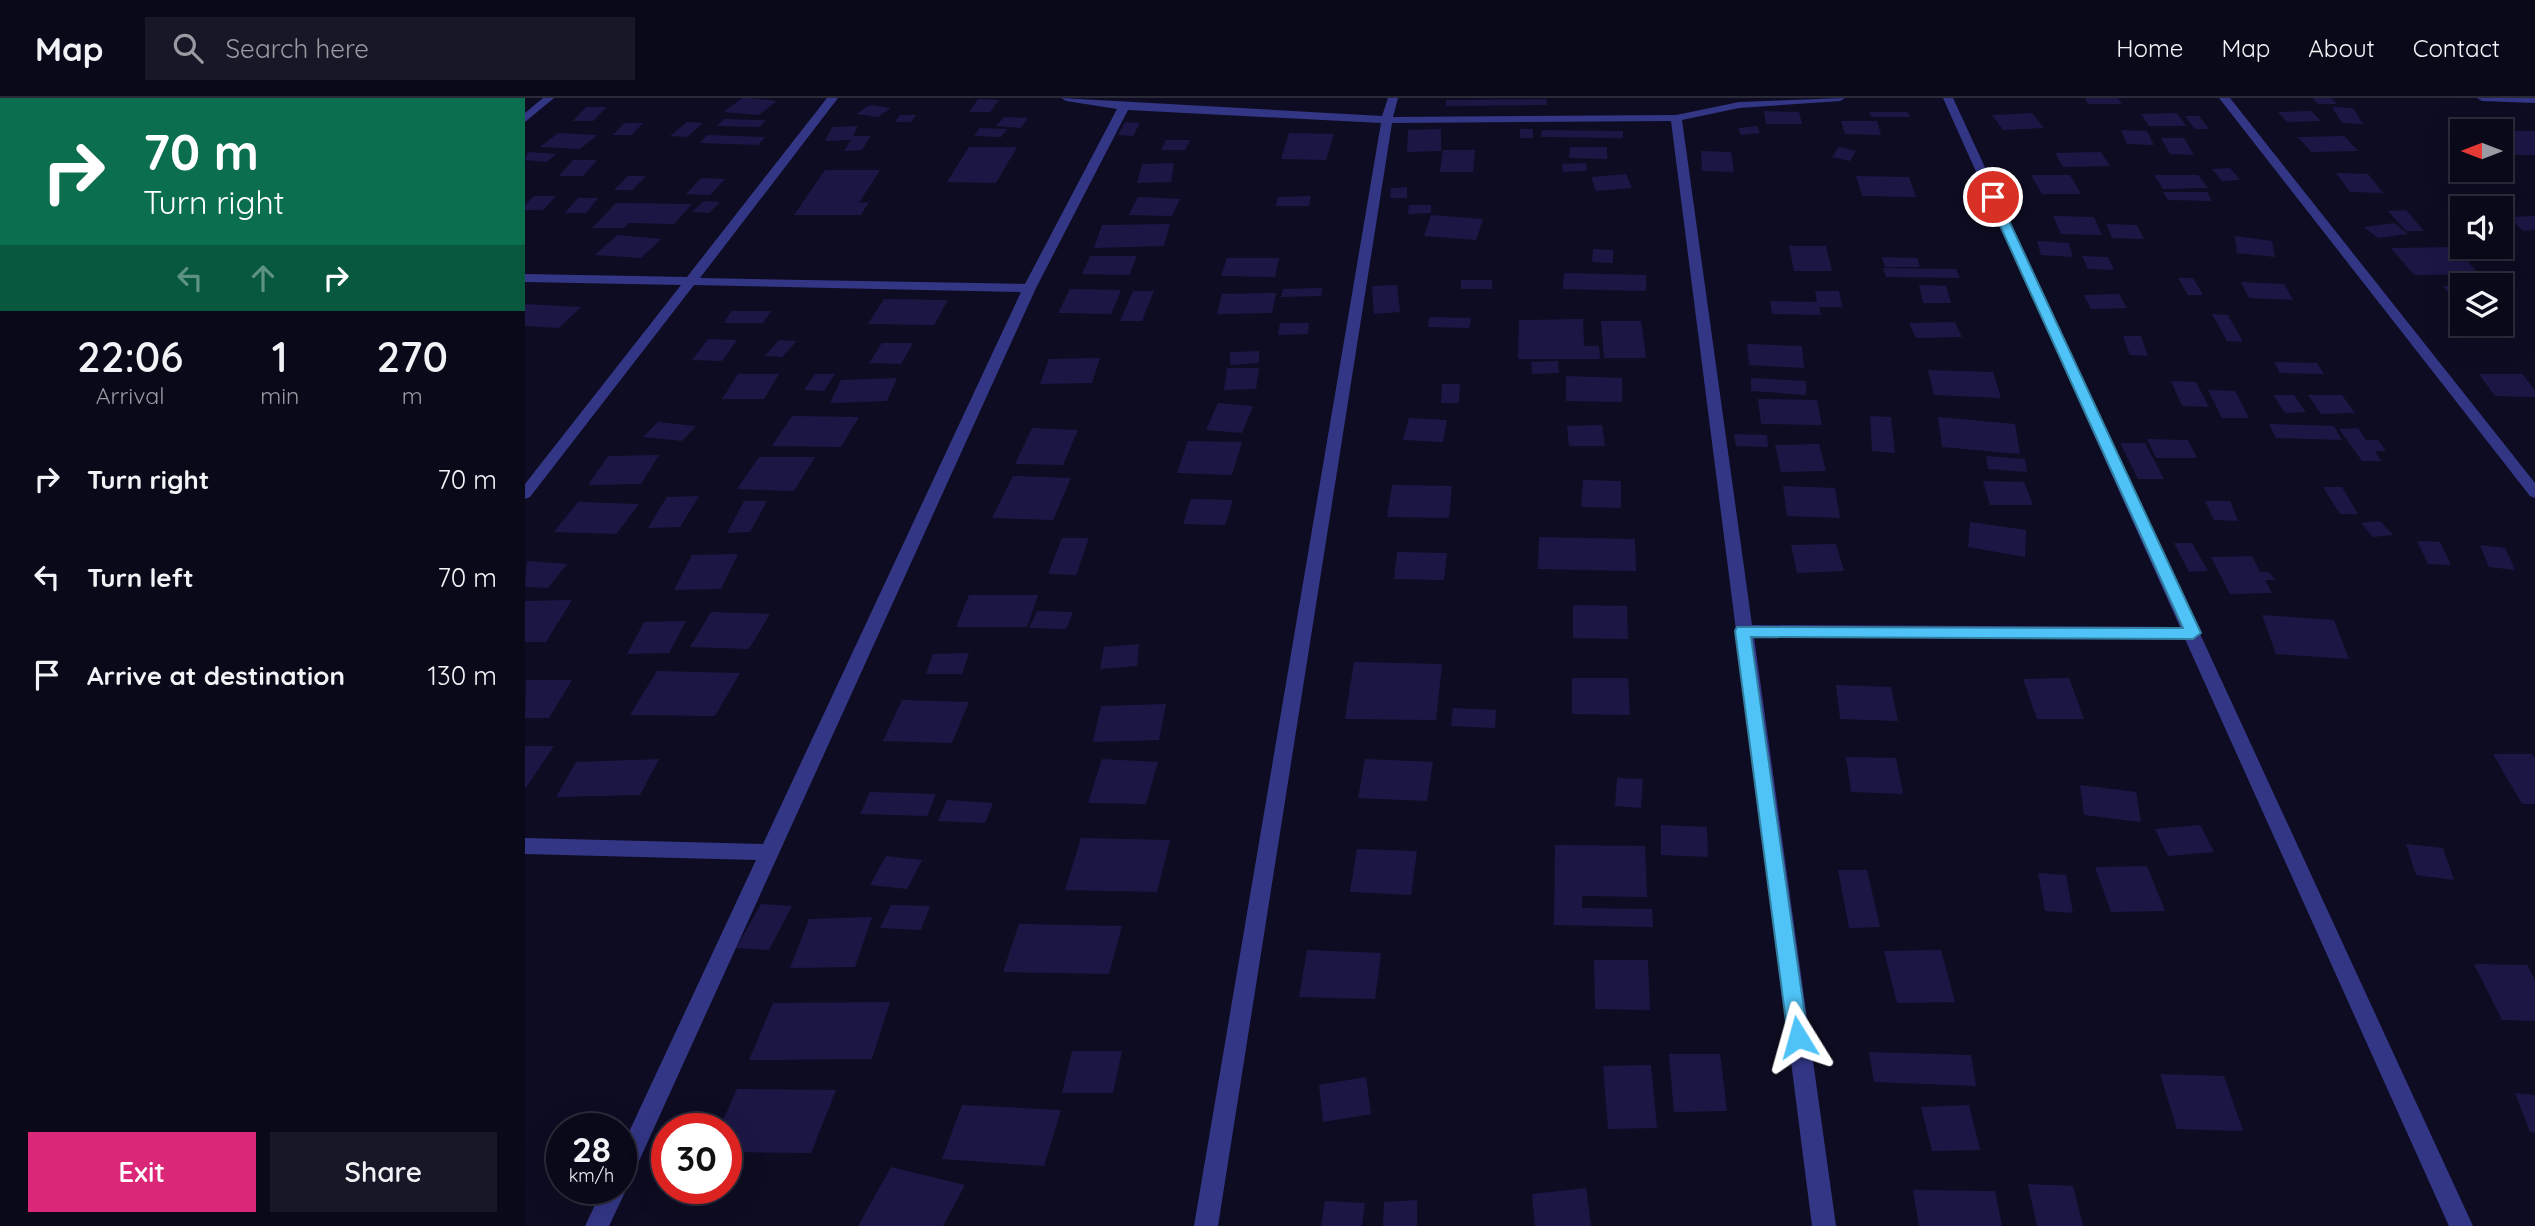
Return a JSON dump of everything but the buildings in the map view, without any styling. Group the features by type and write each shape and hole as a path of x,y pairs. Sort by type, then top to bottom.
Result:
{"street":[{"path":"525,119 549,98"},
{"path":"525,494 833,98"},
{"path":"1066,98 1124,107 1387,120 1676,118 1739,105 1840,98"},
{"path":"1206,1226 1387,120 1394,98"},
{"path":"1948,98 2461,1226"},
{"path":"2224,98 2535,493"},
{"path":"2482,98 2535,100"},
{"path":"637,1141 1029,288 1124,107"},
{"path":"1676,118 1824,1226"},
{"path":"525,278 1029,288"},
{"path":"1743,631 2193,633"},
{"path":"525,846 772,852"},
{"path":"597,1226 607,1204"}],"route":[{"path":"1798,1037 1743,631 2193,633 2115,469 1993,197"}]}
